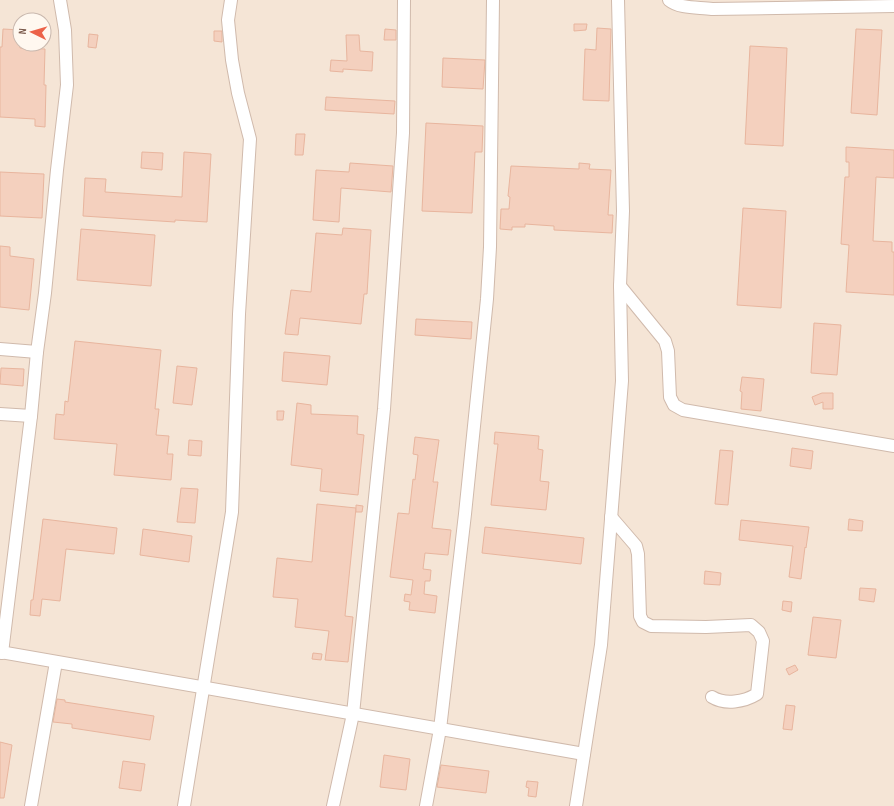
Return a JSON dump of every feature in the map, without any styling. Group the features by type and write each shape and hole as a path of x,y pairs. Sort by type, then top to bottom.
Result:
{"street":[{"path":"60,0 65,30 67,85 31,416 1,652 584,754"},
{"path":"184,806 232,512 239,314 250,139 238,93 232,60 228,20 231,0"},
{"path":"333,806 352,714 384,409 403,134 404,0"},
{"path":"426,806 440,729 465,514 487,299 490,247 493,0"},
{"path":"578,804 584,754 601,645 622,381 620,286 623,211 618,0"},
{"path":"669,0 684,6 712,9 894,6"},
{"path":"620,286 665,341 668,350 670,397 674,405 683,410 894,446"},
{"path":"0,349 37,352"},
{"path":"0,414 31,416"},
{"path":"611,517 636,546 638,554 640,616 643,622 652,626 698,627 751,625 759,632 763,641 757,694 740,701 718,701 712,697"},
{"path":"31,806 56,662"}],"shaded area":[{"path":"0,0 894,0 894,806 0,806"}],"building":[{"path":"574,24 587,24 586,30 574,31"},
{"path":"597,28 611,29 609,101 583,100 585,49 596,50"},
{"path":"3,29 12,30 12,52 45,52 45,127 35,126 35,119 0,117 0,47 2,47"},
{"path":"385,29 396,30 396,40 384,40"},
{"path":"856,29 882,30 877,115 851,113"},
{"path":"214,31 222,31 222,42 214,41"},
{"path":"89,34 98,35 96,48 88,47"},
{"path":"346,35 359,35 360,51 373,52 372,71 343,69 343,72 330,71 331,60 347,61"},
{"path":"750,46 787,48 783,146 745,144"},
{"path":"443,58 485,60 483,89 442,87"},
{"path":"326,97 395,101 394,114 325,110"},
{"path":"426,123 483,126 482,152 475,152 472,213 422,211"},
{"path":"296,134 305,134 303,155 295,155"},
{"path":"846,147 894,150 894,178 876,177 873,241 892,242 892,252 894,252 894,295 846,292 849,245 841,244 845,177 849,177 849,162 846,162"},
{"path":"142,152 163,153 162,170 141,168"},
{"path":"184,152 211,154 207,222 175,220 175,222 83,216 85,178 106,179 105,192 182,197"},
{"path":"350,163 393,166 391,192 341,188 339,222 313,220 316,170 349,172"},
{"path":"579,163 590,164 589,169 611,170 608,215 613,215 612,233 554,230 554,226 525,224 525,227 512,227 512,230 500,229 501,209 509,209 510,197 508,196 511,166 579,169"},
{"path":"0,172 44,174 42,218 0,216"},
{"path":"743,208 786,211 781,308 737,305"},
{"path":"343,228 371,230 367,294 364,294 361,324 300,318 298,335 285,334 291,290 311,292 316,233 342,235"},
{"path":"81,229 155,235 151,286 77,280"},
{"path":"0,246 10,247 10,256 34,259 29,310 0,307"},
{"path":"416,319 472,322 471,339 415,335"},
{"path":"814,323 841,325 837,375 811,373"},
{"path":"75,341 161,350 155,409 159,409 156,435 169,436 167,454 173,454 171,480 114,475 117,444 54,439 56,414 64,415 65,401 68,402"},
{"path":"284,352 330,356 327,385 282,381"},
{"path":"177,366 197,368 192,405 173,403"},
{"path":"1,368 24,369 23,386 0,384"},
{"path":"742,377 764,379 761,411 741,409 742,392 740,391"},
{"path":"822,393 833,393 833,409 823,409 823,402 815,405 812,397"},
{"path":"297,403 311,405 311,414 358,416 357,434 364,435 358,495 320,491 322,469 291,465"},
{"path":"277,411 284,411 283,420 277,420"},
{"path":"495,432 539,436 538,449 543,450 540,481 549,482 546,510 491,505 498,444 494,444"},
{"path":"415,437 439,440 433,482 438,482 432,528 451,530 448,555 425,553 423,569 431,570 430,581 425,581 424,594 437,596 435,613 409,610 410,602 404,601 405,594 411,595 413,580 390,577 398,513 409,514 413,479 415,480 418,455 413,454"},
{"path":"189,440 202,441 201,456 188,455"},
{"path":"792,448 813,451 811,469 790,466"},
{"path":"720,450 733,451 728,505 715,504"},
{"path":"181,488 198,489 195,523 177,522"},
{"path":"317,504 356,508 345,616 353,617 348,662 325,660 329,631 295,627 298,599 273,597 277,558 312,562"},
{"path":"356,505 363,506 362,512 356,512"},
{"path":"43,519 117,528 114,554 66,549 60,601 42,599 40,616 30,615"},
{"path":"849,519 863,521 862,531 848,530"},
{"path":"741,520 809,527 801,579 789,577 793,546 739,540"},
{"path":"485,527 584,538 581,564 482,553"},
{"path":"143,529 192,536 189,562 140,555"},
{"path":"705,571 721,573 720,585 704,584"},
{"path":"860,588 876,589 874,602 859,600"},
{"path":"783,601 792,602 791,612 782,610"},
{"path":"813,617 841,620 836,658 808,655"},
{"path":"313,653 322,654 321,660 312,659"},
{"path":"795,665 798,670 789,675 786,669"},
{"path":"57,699 65,700 65,702 154,716 150,740 72,728 72,724 53,722"},
{"path":"786,705 795,706 792,730 783,729"},
{"path":"0,742 12,745 4,798 0,798"},
{"path":"384,755 410,759 406,790 380,787"},
{"path":"123,761 145,764 141,791 119,788"},
{"path":"441,765 489,771 486,793 437,787"},
{"path":"527,781 538,782 536,797 528,796 529,788 526,787"}]}
